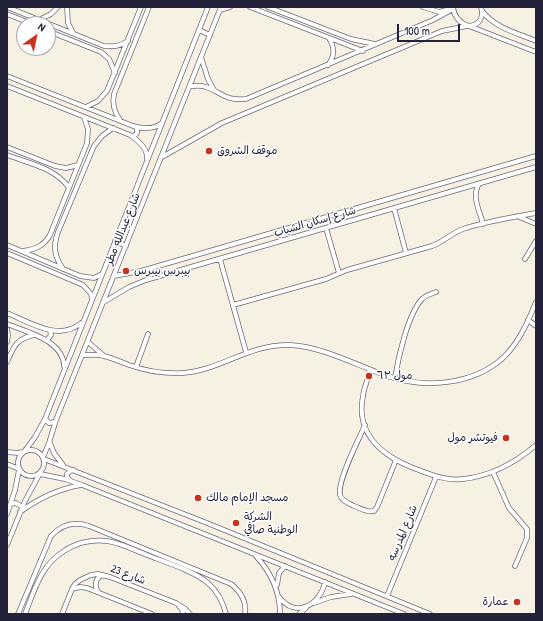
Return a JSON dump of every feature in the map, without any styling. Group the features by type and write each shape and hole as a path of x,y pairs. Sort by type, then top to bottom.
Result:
{"street":[{"path":"7,7 28,16"},
{"path":"47,16 58,7"},
{"path":"67,7 68,23 74,34"},
{"path":"86,107 98,101 107,91 141,7"},
{"path":"122,122 113,106 114,94 149,7"},
{"name":"شارع عبدالله مطر","path":"24,452 35,437 45,419 64,367 208,7"},
{"path":"221,8 230,7"},
{"path":"250,7 362,51"},
{"path":"268,7 343,36 364,43 378,44"},
{"path":"423,7 439,12 453,8"},
{"name":"شارع عبدالله مطر","path":"44,458 55,422 221,8"},
{"path":"453,8 457,19 468,26 536,52"},
{"path":"190,86 204,87 230,99 246,99 439,18 453,8"},
{"path":"161,157 209,130 248,112 442,31 473,26 482,19 482,9"},
{"path":"482,9 490,20 500,27 536,41"},
{"path":"56,27 104,46 117,46 128,41"},
{"path":"199,30 210,35"},
{"path":"56,33 102,52 109,59 115,73"},
{"path":"341,42 344,39 343,36"},
{"path":"328,65 332,60 334,49 329,38"},
{"path":"102,52 105,49 104,46"},
{"path":"201,57 208,79 216,92"},
{"path":"7,76 137,127 153,127 162,123"},
{"path":"16,89 19,80"},
{"path":"7,86 133,137 145,150 147,161"},
{"path":"107,91 110,94 114,94"},
{"path":"22,251 33,250 43,245 47,240 85,150 88,130 84,117"},
{"path":"133,137 137,133 137,127"},
{"path":"63,269 56,258 55,251 58,232 91,152 98,140 113,128"},
{"path":"7,147 55,166 66,168 78,165"},
{"path":"85,150 91,152"},
{"path":"8,155 53,172 62,178 69,188"},
{"name":"شارع إسكان الشباب","path":"114,276 133,273 178,261 536,156"},
{"path":"53,172 55,171 55,166"},
{"name":"شارع إسكان الشباب","path":"103,302 137,283 536,167"},
{"path":"479,184 476,198 483,224"},
{"path":"367,205 369,216"},
{"path":"394,208 406,253"},
{"path":"233,305 326,279 347,270 438,244 461,230 516,216 536,213"},
{"path":"516,216 536,224"},
{"path":"326,228 339,273"},
{"path":"52,229 55,232 58,232"},
{"path":"115,241 126,246"},
{"path":"525,259 536,241"},
{"path":"7,245 80,276 94,278 102,274"},
{"path":"7,252 77,282 87,289 92,298"},
{"path":"220,259 246,352"},
{"path":"178,261 180,271"},
{"path":"77,282 80,280 80,276"},
{"path":"395,378 400,351 410,321 422,300 436,292"},
{"path":"83,355 103,356 136,367 167,373 191,372 214,366 246,352 275,345 304,347 334,355 371,370 413,382 456,380 487,369 504,356 518,338 536,302"},
{"path":"7,313 50,331 65,331 72,329 82,322"},
{"path":"528,320 536,326"},
{"path":"7,324 47,340 62,354 64,367"},
{"path":"7,329 7,343 11,343 14,347"},
{"path":"47,340 51,335 50,331"},
{"path":"136,367 148,334"},
{"path":"7,362 14,347 20,340 34,335"},
{"path":"88,342 103,356"},
{"path":"371,370 364,390 362,403 365,425 382,451 396,460 436,477 462,480 493,472 518,460 536,445"},
{"path":"45,419 49,423 55,422"},
{"path":"365,425 341,482 340,493 344,501 368,511 374,511 396,460"},
{"path":"49,443 54,453 64,466"},
{"path":"7,452 18,453 30,450 36,451 44,458 430,614"},
{"path":"7,514 11,504 19,469 18,460 24,452"},
{"path":"7,545 22,507 44,467 44,458"},
{"path":"7,464 19,469 23,474 29,477 39,474 70,480 404,614"},
{"path":"70,480 67,478 67,474 74,470"},
{"path":"493,472 509,508 527,529 527,538 515,566"},
{"name":"شارع المدرسه","path":"387,596 436,477"},
{"path":"20,512 49,494 82,485"},
{"path":"11,504 16,503 22,507"},
{"path":"18,614 48,541 56,531 62,527 75,523 82,524 157,553 231,584 242,595 245,603 245,614"},
{"path":"203,533 207,523"},
{"path":"25,614 39,578 47,565 58,555 72,546 89,541 107,541 120,545 202,578 217,594 224,606 226,614"},
{"path":"155,559 157,553"},
{"path":"254,553 270,574 277,589 280,614"},
{"path":"277,589 278,577 285,566"},
{"name":"شارع 23","path":"72,589 85,576 98,574 104,575 176,603 190,614"},
{"path":"98,592 95,585 96,581 104,575"},
{"path":"299,614 319,597 325,582"},
{"path":"62,614 72,589 83,587 152,614"},
{"path":"279,597 287,605 297,608 308,606 331,597 355,594"},
{"path":"176,603 182,609 183,614"}],"place":[{"name":"موقف الشروق","path":"209,151"},
{"name":"بيبرس بيبرس","path":"126,271"},
{"name":"مول ٦٣","path":"369,376"},
{"name":"فيوتشر مول","path":"506,438"},
{"name":"مسجد الإمام مالك","path":"198,498"},
{"name":"الشركة الوطنية صافي","path":"236,523"},
{"name":"عمارة","path":"517,602"}]}
